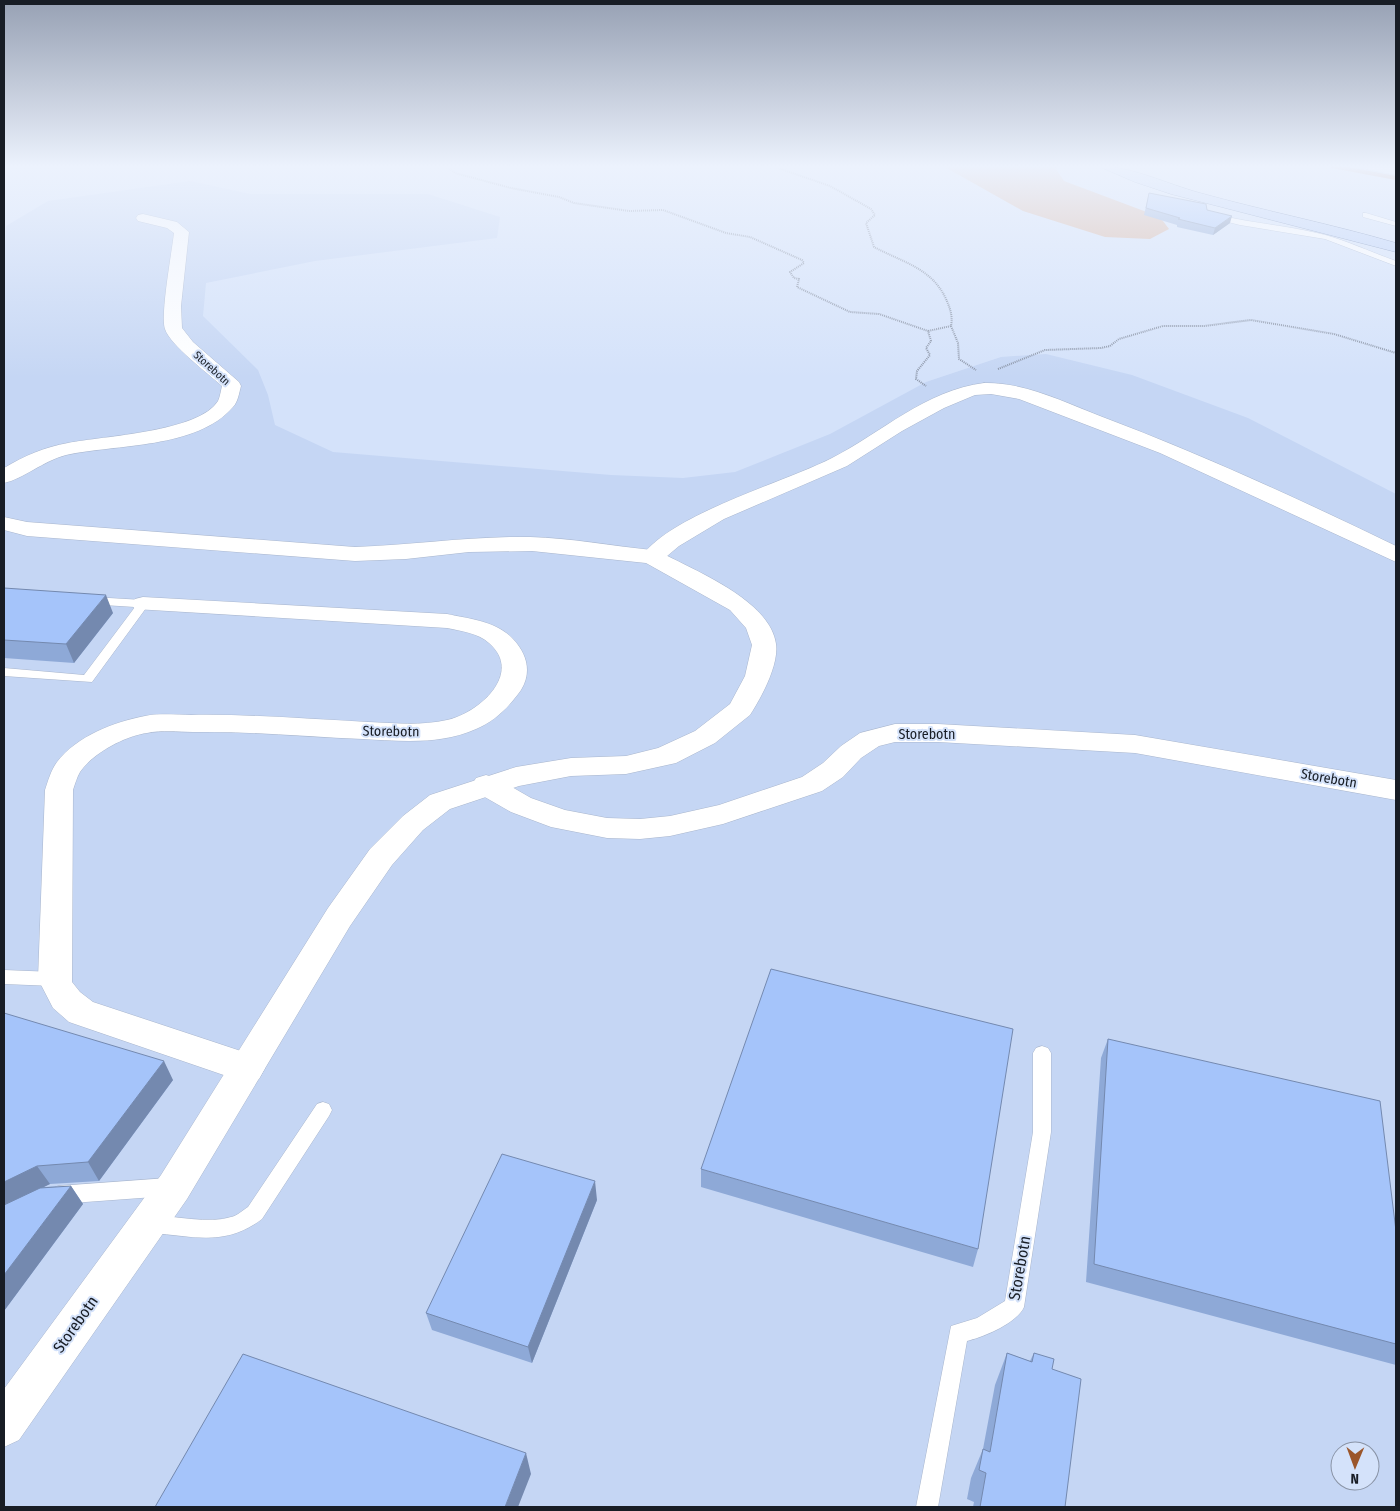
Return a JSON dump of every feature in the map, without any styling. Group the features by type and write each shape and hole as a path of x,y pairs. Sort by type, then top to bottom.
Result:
{"main road":[{"path":"1357,237 1396,248"}],"street":[{"name":"Storebotn","path":"4,477 30,462 66,449 187,428 216,414 231,399 232,386 229,382 187,346 174,329 173,306 181,237"},
{"path":"652,557 665,544 690,529 840,462 886,432 957,396 983,380 1137,438 1250,484 1396,554"},
{"name":"Storebotn","path":"4,523 27,530 355,554 406,552 469,544 532,544 652,557 738,605 758,626 764,645 758,676 741,709 705,737 666,756 626,765 571,767 516,777 486,785 440,802 413,823 381,857 340,917 174,1186 4,1424"},
{"name":"Storebotn","path":"54,979 60,790 67,769 84,751 128,728 166,723 410,733 437,731 468,722 482,714 505,695 513,680 514,661 506,646 498,638 476,628 448,621 143,604"},
{"name":"Storebotn","path":"486,785 521,806 562,820 607,828 640,829 670,826 723,814 812,784 834,770 851,752 870,739 895,733 938,732 1135,744 1396,790"},
{"path":"54,979 67,1003 81,1012 247,1068"}],"lane":[{"path":"1324,237 1335,239 1396,264"},
{"path":"84,600 143,604"},
{"path":"4,672 87,679 143,604"},
{"path":"4,977 54,979"},
{"name":"Storebotn","path":"928,1507 958,1333 981,1327 1014,1306 1042,1132 1042,1053"},
{"path":"146,1224 219,1227 234,1226 246,1220 255,1213 323,1110"},
{"path":"42,1199 50,1195 174,1186"}],"path":[{"path":"748,237 802,260 804,262 790,272 794,278 800,279 797,287 804,292 850,312 879,314 928,331 951,326"},
{"path":"871,237 874,247 930,274 938,282 953,319 951,326 958,343 959,359 983,380"},
{"path":"983,380 1002,368 1045,350 1101,348 1110,346 1119,339 1163,326 1216,326 1244,320 1334,334 1396,353"},
{"path":"928,331 931,341 926,348 930,355 920,365 916,374 916,379 928,387"},
{"path":"971,372 983,380"}],"shaded area":[{"path":"5,237 497,237 315,261 206,283 203,316 258,370 268,395 275,425 333,452 611,475 683,478 735,472 830,434 926,382 1001,357 1046,354 1132,375 1248,418 1396,494 1396,1507 4,1507"},
{"path":"1103,237 1155,237 1150,239"}],"building":[{"path":"4,588 106,595 66,644 4,640"},
{"path":"771,969 1013,1029 978,1249 701,1169"},
{"path":"4,1013 164,1061 88,1162 37,1166 4,1182"},
{"path":"1108,1039 1380,1101 1396,1231 1396,1344 1094,1264"},
{"path":"502,1154 595,1181 528,1347 426,1313"},
{"path":"71,1186 4,1275 4,1205 40,1188"},
{"path":"1007,1353 1032,1362 1034,1353 1054,1359 1052,1369 1081,1379 1065,1507 980,1507 986,1473 979,1470 983,1449 990,1452"},
{"path":"243,1354 526,1453 505,1507 155,1507"}]}
